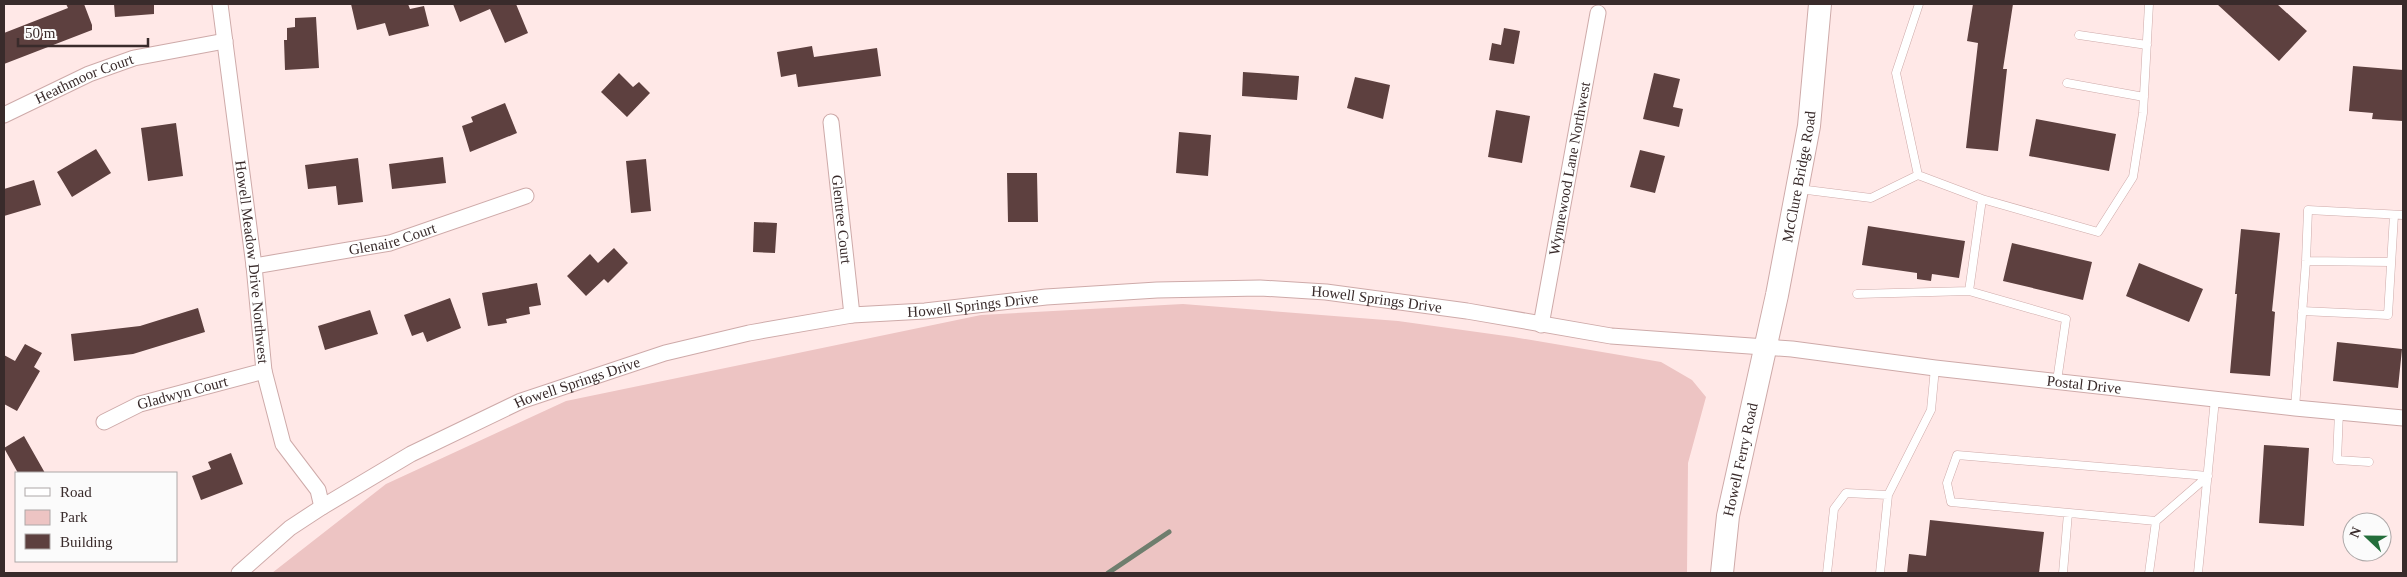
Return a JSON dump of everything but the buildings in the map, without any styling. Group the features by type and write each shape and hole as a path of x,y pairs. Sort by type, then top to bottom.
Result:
{"street":[{"name":"Howell Meadow Drive Northwest","path":"220,4 254,266 264,371 283,444 318,490 322,507"},
{"name":"McClure Bridge Road","path":"1764,347 1777,295 1808,126 1820,4"},
{"name":"Wynnewood Lane Northwest","path":"1541,325 1598,13"},
{"name":"Heathmoor Court","path":"4,115 90,74 134,58 225,41"},
{"name":"Glentree Court","path":"831,122 852,315"},
{"name":"Glenaire Court","path":"254,266 390,243 526,196"},
{"name":"Howell Springs Drive","path":"239,573 290,528 322,507 411,454 520,401 665,353 749,333 852,315 925,311 1055,296 1157,290 1260,288 1326,292 1467,311 1611,336 1764,347"},
{"name":"Postal Drive","path":"1764,347 1935,368 2295,408 2403,418"},
{"name":"Howell Ferry Road","path":"1722,573 1728,516 1764,347"},
{"name":"Gladwyn Court","path":"104,422 140,404 264,371"}],"lane":[{"path":"1918,175 1896,73 1919,4"},
{"path":"1797,188 1872,198 1918,175 1982,199 2098,232 2133,177 2144,97 2149,4"},
{"path":"2079,34 2147,45"},
{"path":"2067,83 2144,97"},
{"path":"1969,290 1982,199"},
{"path":"2295,408 2308,210 2403,215"},
{"path":"2302,311 2388,315 2394,215"},
{"path":"2306,261 2390,262"},
{"path":"1857,294 1969,290 2066,318 2057,381"},
{"path":"1880,573 1888,495 1931,410 1935,368"},
{"path":"2198,573 2215,399"},
{"path":"2339,412 2337,460 2369,462"},
{"path":"2156,521 1951,502 1947,483 1957,455 2208,476"},
{"path":"2149,573 2156,521 2208,476"},
{"path":"1827,573 1834,509 1846,492 1888,495"},
{"path":"2063,573 2068,513"}],"green space":[{"path":"1183,304 1398,321 1513,337 1661,362 1692,380 1706,397 1688,463 1687,573 272,573 386,484 566,401 981,315"}],"waterway":[{"path":"1108,573 1169,532"}]}
